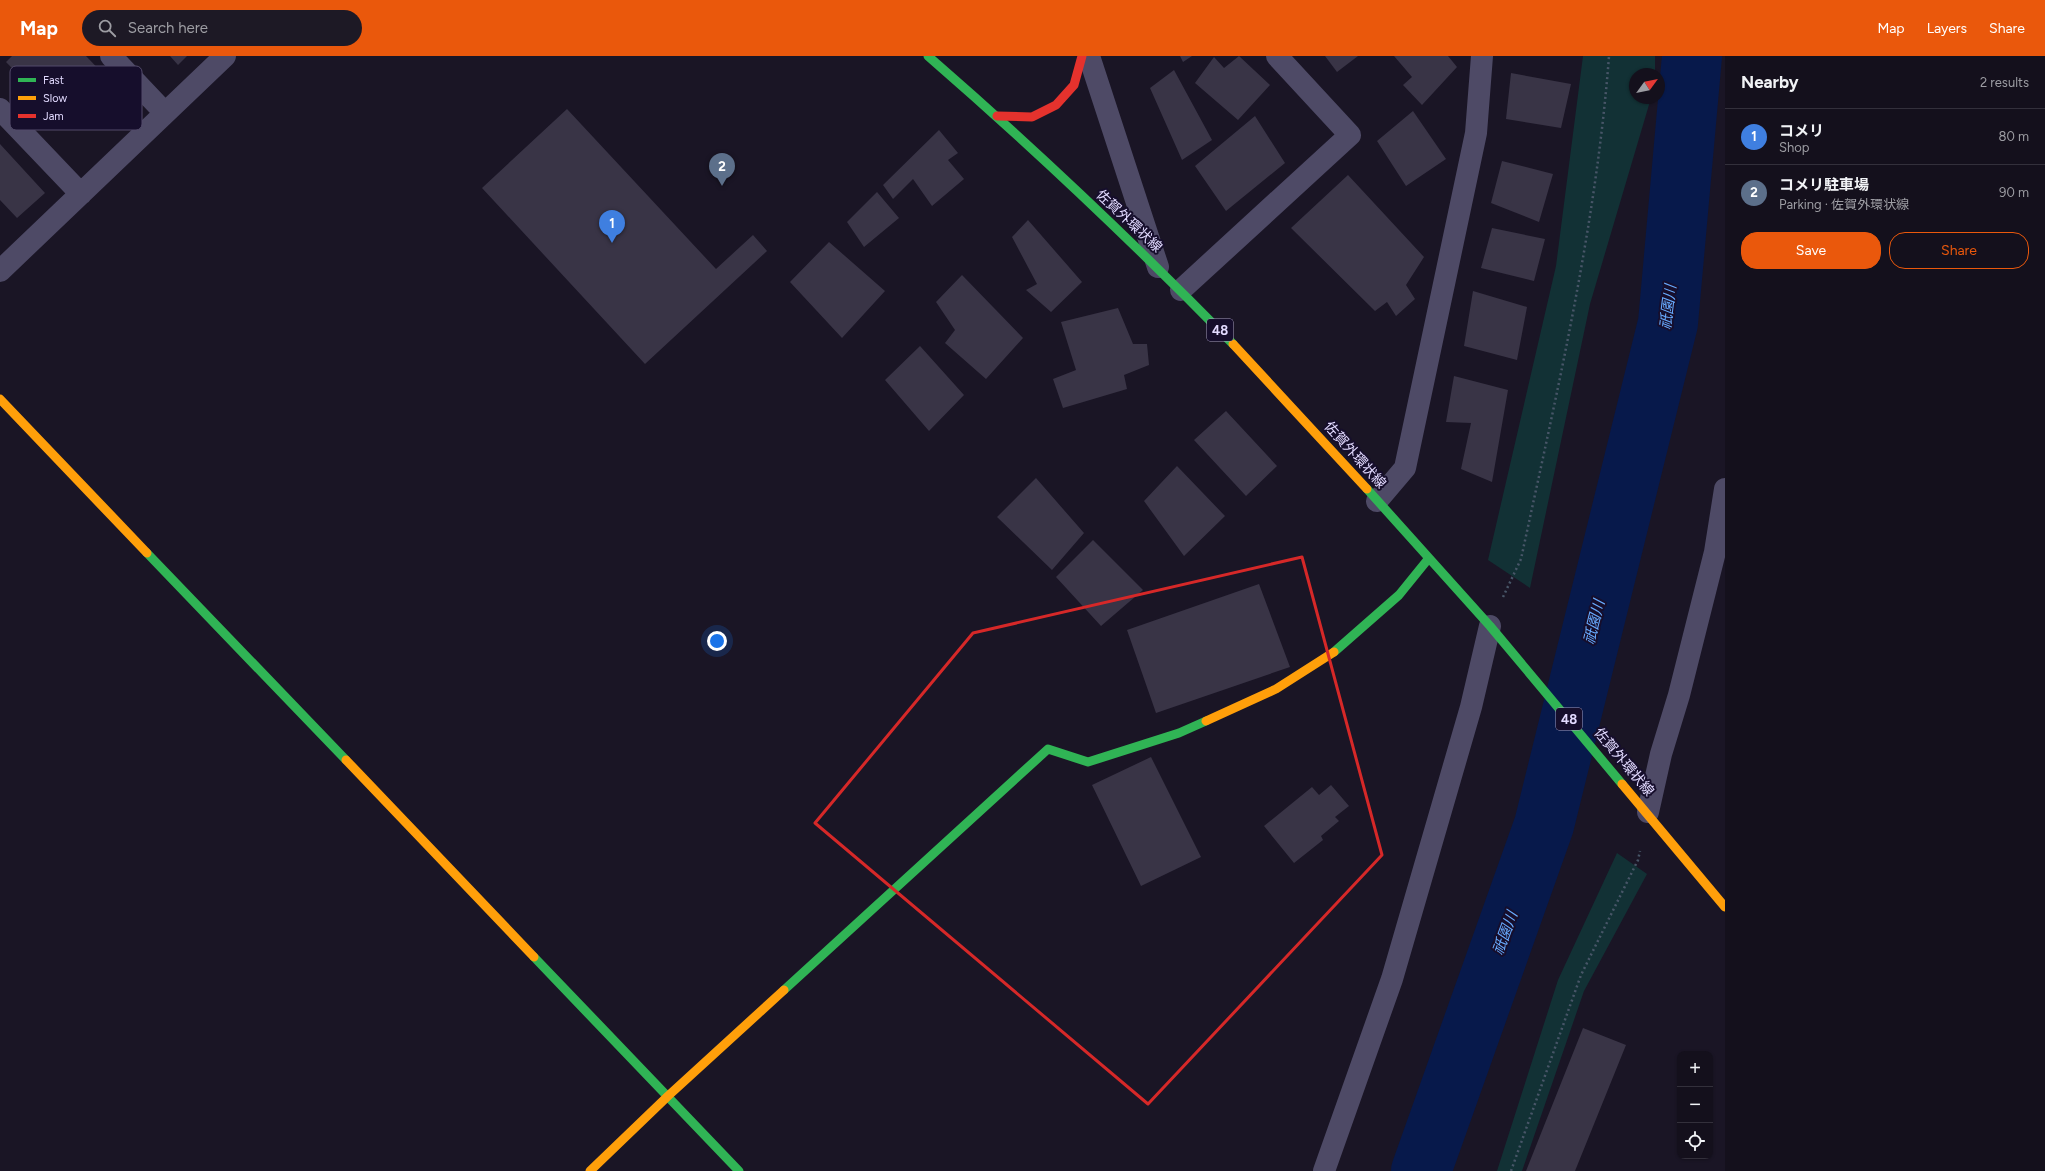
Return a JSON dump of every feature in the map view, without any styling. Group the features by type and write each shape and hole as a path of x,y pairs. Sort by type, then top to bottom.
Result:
{"street":[{"path":"111,56 121,66"},
{"path":"0,272 225,56"},
{"name":"佐賀外環状線","path":"928,56 998,116 1158,267 1261,372 1490,626 1648,812 1725,907"},
{"path":"998,116 1032,117 1056,105 1074,85 1082,56"},
{"path":"1089,56 1158,267"},
{"path":"1181,290 1350,135 1277,56"},
{"path":"1377,501 1405,468 1476,133 1482,56"},
{"path":"142,88 166,113"},
{"path":"0,109 10,119"},
{"path":"20,130 81,194"},
{"path":"0,399 739,1171"},
{"path":"1648,812 1660,754 1679,695 1715,552 1725,489"},
{"path":"590,1171 668,1096 1048,749 1088,762 1179,733 1276,689 1339,649 1399,595 1429,558"},
{"path":"1324,1171 1392,979 1471,707 1490,626"}],"path":[{"path":"1490,626 1521,559 1575,307 1604,122 1609,56"},
{"path":"1511,1171 1581,975 1638,860 1648,812"}],"highlighted area":[{"path":"1302,557 1382,855 1148,1104 815,823 973,633"}],"green space":[{"path":"1583,56 1655,56 1655,68 1629,68 1629,104 1649,104 1590,304 1530,588 1488,560 1556,266"},
{"path":"1617,853 1647,874 1584,991 1522,1171 1497,1171 1558,980"}],"building":[{"path":"12,56 86,56 96,66 10,66 6,62"},
{"path":"170,56 187,56 178,65"},
{"path":"1180,56 1192,56 1183,62"},
{"path":"1239,56 1270,85 1238,120 1195,83 1214,57 1224,68"},
{"path":"1325,56 1358,56 1337,72"},
{"path":"1394,56 1448,56 1457,67 1422,105 1403,85 1412,77"},
{"path":"1174,70 1212,140 1182,160 1150,88"},
{"path":"1511,73 1571,84 1561,128 1506,119"},
{"path":"567,109 716,269 753,235 767,251 645,364 482,188"},
{"path":"1413,111 1446,159 1406,186 1377,141"},
{"path":"1255,116 1285,163 1226,211 1195,166"},
{"path":"939,130 958,153 948,160 964,179 932,206 913,179 893,199 883,185"},
{"path":"0,144 45,193 17,218 0,200"},
{"path":"1502,161 1553,174 1539,222 1491,203"},
{"path":"1348,175 1424,257 1406,285 1415,299 1396,316 1387,302 1375,311 1291,228"},
{"path":"877,192 899,218 864,247 847,222"},
{"path":"1028,220 1082,282 1051,312 1026,290 1037,284 1012,237"},
{"path":"1492,228 1545,239 1534,281 1481,268"},
{"path":"829,242 885,291 842,338 790,282"},
{"path":"962,275 1023,338 986,379 945,343 955,330 936,302"},
{"path":"1473,291 1527,307 1517,360 1464,346"},
{"path":"1118,308 1133,344 1147,344 1149,365 1124,375 1127,389 1063,408 1053,379 1076,370 1061,322"},
{"path":"920,346 964,395 929,431 885,380"},
{"path":"1454,376 1508,390 1492,482 1461,469 1471,423 1446,422"},
{"path":"1226,411 1277,466 1246,496 1194,440"},
{"path":"1177,466 1225,516 1184,556 1144,501"},
{"path":"1036,478 1084,533 1052,570 997,517"},
{"path":"1093,540 1143,590 1101,626 1056,577"},
{"path":"1259,584 1290,667 1156,713 1127,630"},
{"path":"1151,757 1201,857 1141,886 1092,785"},
{"path":"1331,785 1349,806 1335,817 1339,821 1321,836 1323,840 1294,863 1264,826 1312,787 1319,795"},
{"path":"1583,1028 1626,1045 1575,1171 1526,1171"}],"waterway":[{"name":"祇園川","path":"1421,1171 1544,825 1668,323 1692,56"}],"traffic: fast":[{"path":"928,56 1084,197 1233,344"},
{"path":"1367,489 1490,626 1622,784"},
{"path":"147,553 346,760"},
{"path":"1334,652 1399,595 1429,558"},
{"path":"784,990 1048,749 1088,762 1179,733 1206,721"},
{"path":"534,957 739,1171"}],"traffic: slow":[{"path":"1233,344 1367,489"},
{"path":"0,399 147,553"},
{"path":"1206,721 1276,689 1334,652"},
{"path":"346,760 534,957"},
{"path":"1622,784 1725,907"},
{"path":"590,1171 668,1096 784,990"}],"traffic: jam":[{"path":"997,116 1032,117 1056,105 1074,85 1082,56"}],"place":[{"name":"コメリ駐車場","path":"722,186"},
{"name":"コメリ","path":"612,243"}]}
